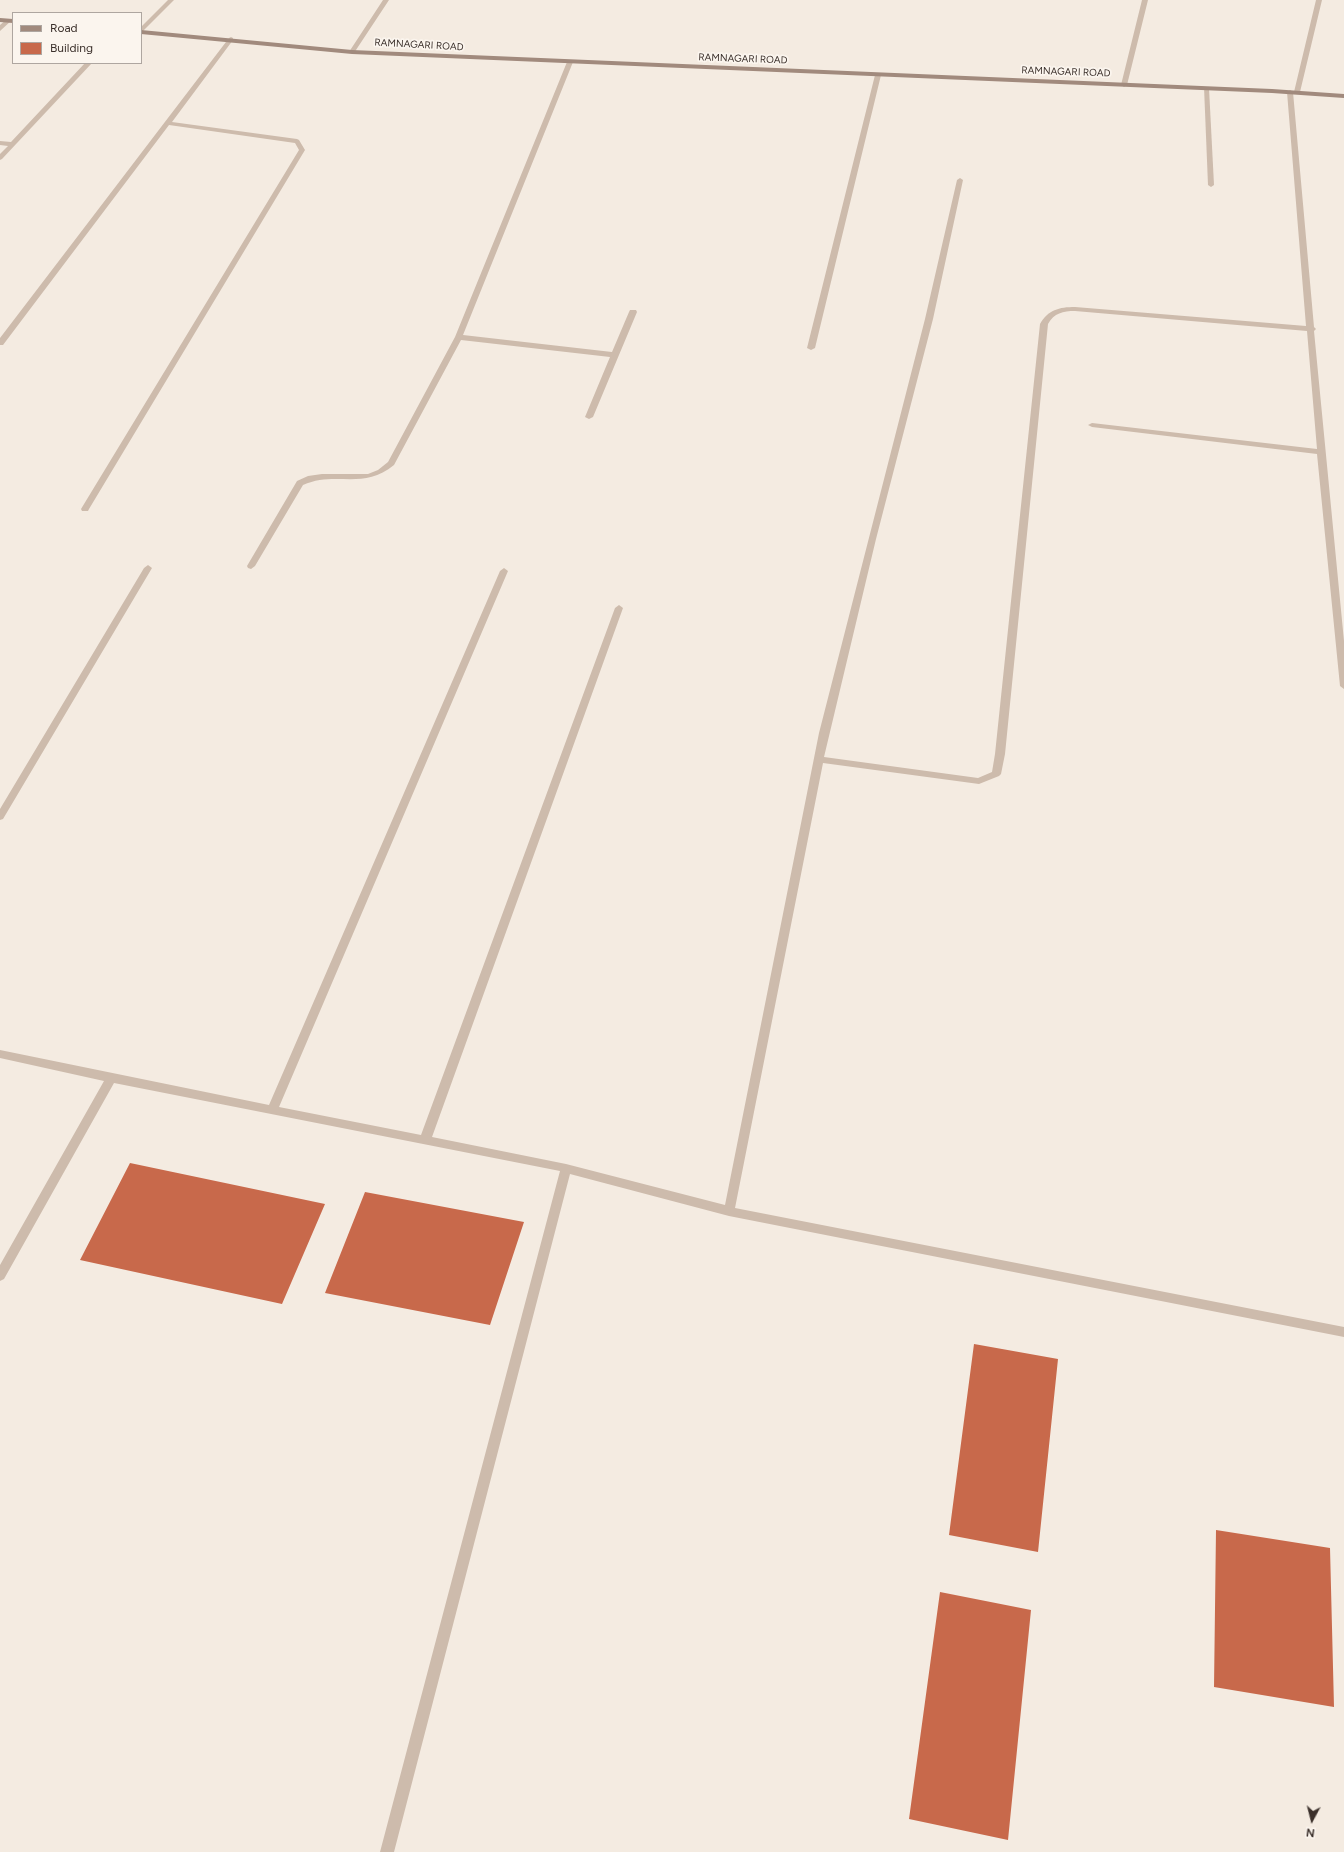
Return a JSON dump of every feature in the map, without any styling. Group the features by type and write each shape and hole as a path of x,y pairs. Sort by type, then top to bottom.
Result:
{"street":[{"path":"142,31 171,0"},
{"path":"352,52 386,0"},
{"path":"1124,84 1145,0"},
{"path":"1319,0 1293,92 1321,452 1344,686"},
{"path":"0,20 11,21"},
{"path":"0,29 11,21"},
{"name":"RAMNAGARI ROAD","path":"142,32 231,39 352,52 1124,84 1293,92 1344,96"},
{"path":"0,343 231,39"},
{"path":"251,566 300,483 312,478 367,477 377,475 384,471 391,463 459,337 570,62"},
{"path":"0,158 88,64"},
{"path":"810,348 878,75"},
{"path":"1206,88 1211,185"},
{"path":"85,509 302,150 297,141 167,123"},
{"path":"0,143 13,144"},
{"path":"729,1211 819,759 872,539 929,318 960,180"},
{"path":"819,759 979,781 996,774 1000,754 1044,324 1047,317 1052,312 1075,309 1312,329"},
{"path":"589,417 633,312"},
{"path":"459,337 615,355"},
{"path":"1092,425 1321,452"},
{"path":"0,817 148,568"},
{"path":"272,1110 504,571"},
{"path":"425,1140 619,608"},
{"path":"0,1054 111,1078 566,1168 729,1211 1344,1332"},
{"path":"0,1276 111,1078"},
{"path":"387,1852 566,1168"}],"building":[{"path":"130,1163 325,1204 282,1304 80,1260"},
{"path":"365,1192 524,1222 490,1325 325,1293"},
{"path":"974,1344 1058,1359 1038,1552 949,1535"},
{"path":"1216,1530 1330,1548 1334,1707 1214,1687"},
{"path":"940,1592 1031,1610 1008,1840 909,1819"}]}
